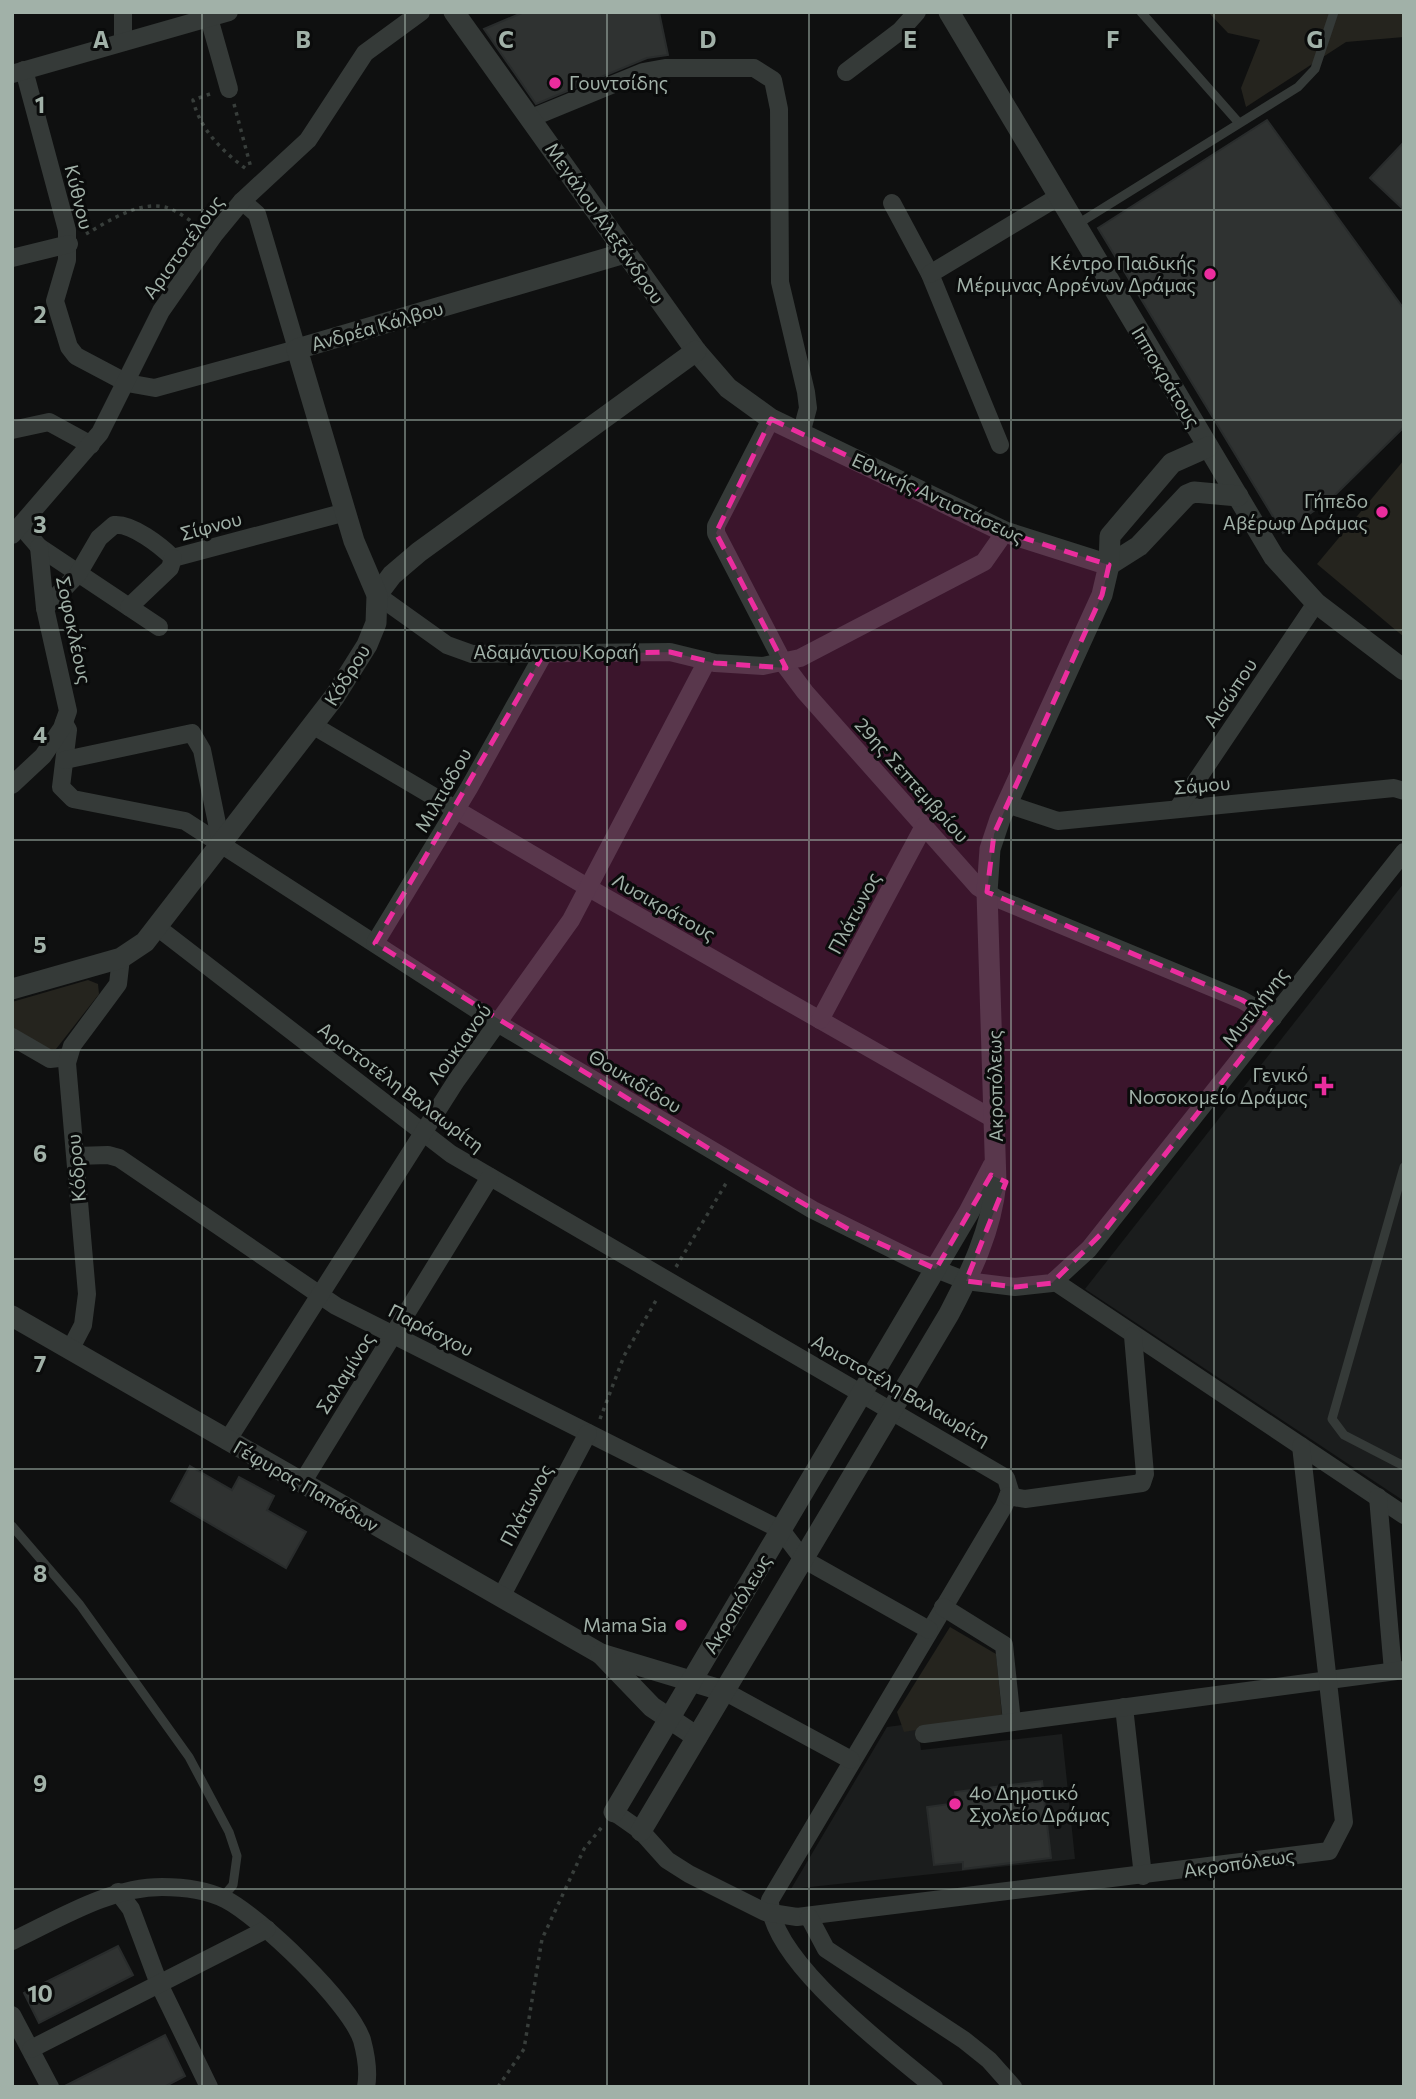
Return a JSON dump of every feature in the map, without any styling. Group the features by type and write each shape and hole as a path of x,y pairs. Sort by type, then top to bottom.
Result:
{"street":[{"path":"123,12 123,42"},
{"path":"18,72 229,12"},
{"name":"Αριστοτέλους","path":"17,531 92,445 127,383 161,312 214,236 242,201 308,140 365,53 421,12"},
{"name":"Μεγάλου Αλεξάνδρου","path":"454,12 696,351 739,399 771,419"},
{"path":"846,72 900,31 917,12"},
{"name":"Ιπποκράτους","path":"949,12 1274,557 1316,603 1404,670"},
{"path":"209,18 229,89"},
{"path":"531,118 643,72 664,68 754,68 766,74 775,84 779,109 780,282 806,392 808,408 801,434"},
{"name":"Κύθνου","path":"18,72 69,244 55,301 70,350 127,383"},
{"path":"930,274 1058,197"},
{"path":"242,201 257,214 358,551 377,596"},
{"path":"892,203 930,274 1000,445"},
{"path":"12,258 69,244"},
{"name":"Ανδρέα Κάλβου","path":"127,383 155,388 625,253"},
{"path":"377,596 392,575 419,552 696,351"},
{"name":"Εθνικής Αντιστάσεως","path":"771,419 1005,532 1109,565"},
{"name":"29ης Σεπτεμβρίου","path":"771,419 716,526 716,533 784,664 805,692 978,887 1242,1000 1273,1018"},
{"path":"12,430 49,422 92,445"},
{"name":"Ακροπόλεως","path":"1208,447 1172,463 1110,536 1109,565 1102,595 1007,804 990,849 988,892 997,1121 996,1158 936,1269 614,1812 641,1831 677,1866 770,1913 810,1917 1329,1851 1344,1822 1301,1446"},
{"path":"1109,565 1139,546 1187,495 1194,492 1238,496"},
{"name":"Σίφνου","path":"78,573 100,538 116,525 152,542 173,558 346,512"},
{"name":"Σοφοκλέους","path":"17,531 159,627"},
{"name":"Αδαμάντιου Κοραή","path":"377,596 460,652 543,655 670,652 707,661 763,666 784,664 984,562 1005,532"},
{"name":"Σοφοκλέους","path":"38,547 45,608 68,700 64,723 68,730 65,760"},
{"path":"129,607 170,568 173,558"},
{"path":"45,608 78,573"},
{"name":"Κόδρου","path":"12,989 121,958 139,948 314,726 368,645 376,624 377,596"},
{"name":"Αισώπου","path":"1178,808 1316,603"},
{"name":"Μιλτιάδου","path":"375,943 456,810 543,655"},
{"name":"Λουκιανού","path":"227,1441 470,1060 499,1024 571,919 707,661"},
{"path":"12,785 34,766 64,723"},
{"name":"Λυσικράτους","path":"314,726 589,888 997,1121"},
{"path":"65,760 192,733 202,750 221,843"},
{"name":"Θουκιδίδου","path":"65,760 61,787 73,799 128,812 176,818 221,843 499,1024 813,1210 966,1281 1015,1287 1054,1281"},
{"name":"Σάμου","path":"1007,804 1058,821 1394,788 1404,791"},
{"name":"Πλάτωνος","path":"820,1020 925,826"},
{"name":"Μυτιλήνης","path":"1054,1281 1106,1229 1404,852"},
{"name":"Αριστοτέλη Βαλαωρίτη","path":"157,927 423,1132 490,1177 1000,1472 1008,1481 1008,1496"},
{"path":"12,1037 50,1059 68,1057 118,984 121,958"},
{"name":"Κόδρου","path":"68,1057 87,1311 71,1348"},
{"name":"Παράσχου","path":"76,1156 108,1155 119,1158 336,1306 781,1530"},
{"path":"641,1831 966,1281 985,1237 993,1209 996,1158"},
{"name":"Σαλαμίνος","path":"302,1483 490,1177"},
{"path":"1054,1281 1404,1515"},
{"name":"Γέφυρας Παπάδων","path":"12,1316 601,1654"},
{"path":"934,2087 864,2028 788,1951 770,1913 772,1893 1008,1496 1025,1499 1142,1483 1145,1474 1133,1336"},
{"name":"Πλάτωνος","path":"501,1597 588,1433"},
{"path":"924,1734 1399,1670 1378,1497"},
{"path":"781,1530 803,1559 929,1630"},
{"path":"943,1607 1004,1645 1012,1723"},
{"path":"601,1654 724,1691 851,1760"},
{"path":"601,1654 629,1686 669,1720 697,1737"},
{"path":"1125,1707 1143,1876"},
{"path":"12,1941 118,1892 160,1887 196,1889 222,1898 244,1910 267,1929 336,2000 361,2038 369,2074 366,2087"},
{"path":"118,1892 131,1909 159,1984 209,2087"},
{"path":"810,1917 826,1949 971,2045 1013,2087"},
{"path":"31,2049 267,1929"},
{"path":"12,2015 31,2049 43,2085"}],"lane":[{"path":"1142,12 1239,123"},
{"path":"1075,226 1310,77 1322,55 1334,12"},
{"path":"1404,1167 1332,1419 1344,1435 1404,1466"},
{"path":"12,1526 80,1605 190,1757 229,1832 237,1856 233,1885 222,1898"}],"path":[{"path":"229,89 246,150 253,174 228,155 211,136 192,100 229,89"},
{"path":"69,244 118,216 149,206 167,208 214,236"},
{"path":"498,2087 523,2049 542,1939 584,1849 614,1812"}],"highlighted area":[{"path":"771,419 1005,532 1109,565 1102,595 994,834 987,892 1242,1000 1273,1018 1106,1229 1052,1283 1015,1287 966,1281 1006,1182 991,1175 936,1269 850,1230 737,1166 375,943 543,655 670,652 715,663 786,668 716,533"}],"shaded area":[{"path":"1208,12 1404,12 1404,37 1346,42 1246,107 1241,88 1260,40 1228,33"},
{"name":"Γήπεδο Αβέρωφ Δράμας","path":"1404,460 1404,637 1317,564"},
{"name":"Γενικό Νοσοκομείο Δράμας","path":"1404,883 1404,1501 1085,1289"},
{"path":"88,980 98,984 99,994 56,1049 52,1051 12,1029 12,1002"},
{"path":"950,1627 996,1654 1002,1715 904,1732 897,1712"},
{"name":"4ο Δημοτικό Σχολείο Δράμας","path":"917,1723 921,1750 1062,1734 1075,1859 791,1889 887,1727"}],"building":[{"name":"Γουντσίδης","path":"524,12 659,12 668,55 647,58 536,104 484,29"},
{"path":"1267,120 1404,309 1404,427 1333,497 1283,533 1098,228"},
{"path":"1404,142 1404,210 1370,178"},
{"path":"190,1466 232,1490 239,1477 274,1496 267,1510 306,1532 286,1568 171,1501"},
{"path":"1042,1781 1051,1858 963,1869 963,1862 934,1865 927,1807 957,1803 955,1792"},
{"path":"118,1946 133,1975 39,2023 24,1993"},
{"path":"165,2035 185,2076 164,2087 63,2087"}],"place":[{"name":"Γουντσίδης","path":"555,83"},
{"name":"Κέντρο Παιδικής Μέριμνας Αρρένων Δράμας","path":"1210,274"},
{"name":"Γήπεδο Αβέρωφ Δράμας","path":"1382,512"},
{"name":"Γενικό Νοσοκομείο Δράμας","path":"1324,1086"},
{"name":"Mama Sia","path":"681,1625"},
{"name":"4ο Δημοτικό Σχολείο Δράμας","path":"955,1804"}]}
